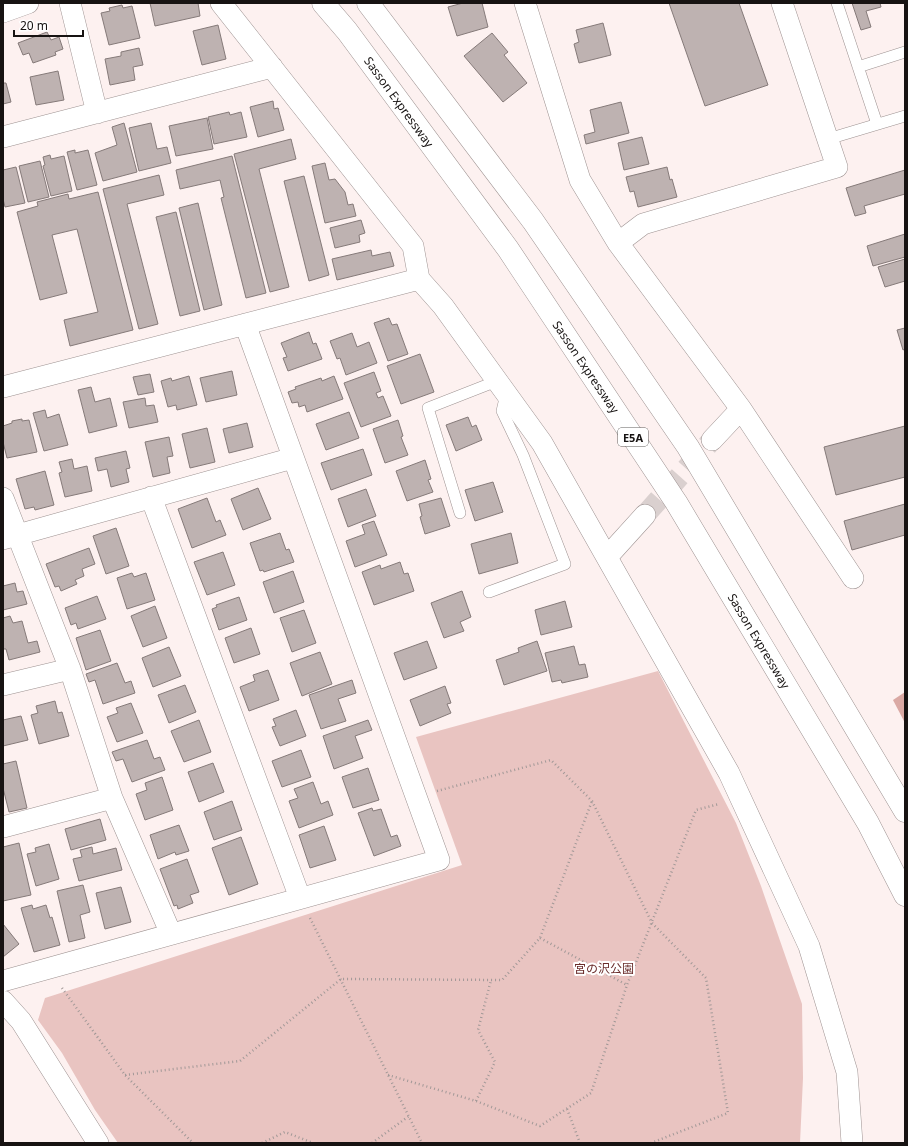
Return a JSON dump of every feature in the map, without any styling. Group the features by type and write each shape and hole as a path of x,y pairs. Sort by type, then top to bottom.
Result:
{"highway":[{"name":"Sasson Expressway","path":"323,3 347,31 508,248 676,502 868,823 905,895"},
{"path":"368,3 533,221 688,447 905,811"}],"street":[{"path":"3,12 28,3"},
{"path":"70,3 97,113"},
{"path":"221,3 413,246 419,279 443,306 542,444 730,773 809,946 847,1072 852,1143"},
{"path":"524,3 580,180 618,243 741,409 853,578"},
{"path":"618,243 643,224 837,167 782,3"},
{"path":"3,137 272,67"},
{"path":"3,387 419,279"},
{"path":"3,981 439,860 245,324"},
{"path":"712,440 741,409"},
{"path":"10,537 293,458"},
{"path":"151,497 300,898"},
{"path":"3,498 10,537 70,669 112,798 171,934"},
{"path":"607,557 645,515"},
{"path":"3,685 70,669"},
{"path":"3,827 112,798"},
{"path":"3,1001 21,1021 98,1143"}],"lane":[{"path":"837,3 877,124"},
{"path":"858,67 905,52"},
{"path":"828,139 905,116"},
{"path":"460,513 428,408 502,387 502,411 523,455 565,564 489,592"}],"path":[{"path":"416,796 551,760 592,801 652,923 706,978 728,1113 651,1143"},
{"path":"388,1075 476,1101 540,1126 591,1093 627,985 696,810 741,799"},
{"path":"125,1075 240,1061 341,979 502,980 540,938 592,801"},
{"path":"300,898 422,1143"},
{"path":"540,938 627,985"},
{"path":"48,968 125,1075 193,1143"},
{"path":"476,1101 495,1062 478,1030 491,980"},
{"path":"567,1109 580,1143"},
{"path":"372,1143 409,1116"},
{"path":"262,1143 285,1132 313,1143"}],"green space":[{"name":"宮の沢公園","path":"658,671 736,823 761,886 802,1004 803,1078 800,1143 118,1143 95,1110 62,1053 38,1020 45,998 462,865 416,737"}],"shaded area":[{"path":"905,692 905,723 893,700"}],"building":[{"path":"150,3 198,3 200,16 155,26"},
{"path":"463,3 482,3 488,27 457,36 448,7"},
{"path":"669,3 739,3 768,85 705,106"},
{"path":"852,3 880,3 881,7 866,11 871,27 861,30"},
{"path":"122,5 123,8 132,6 140,38 109,45 101,13 110,11 109,8"},
{"path":"603,23 611,55 579,63 574,44 579,42 576,30"},
{"path":"218,25 226,59 202,65 193,31"},
{"path":"47,32 51,40 59,37 63,49 55,52 56,55 33,63 29,53 23,55 18,43"},
{"path":"492,33 508,52 504,55 527,83 503,102 464,56"},
{"path":"139,48 143,65 133,67 135,80 110,85 105,59 121,56 121,52"},
{"path":"58,71 64,100 36,105 30,77"},
{"path":"3,83 6,83 11,102 3,104"},
{"path":"273,101 274,109 278,108 284,130 258,137 250,107"},
{"path":"621,102 629,133 586,144 584,135 595,132 590,110"},
{"path":"229,112 230,115 241,112 247,137 214,144 208,117"},
{"path":"207,118 213,149 176,156 169,126"},
{"path":"124,123 137,172 103,181 95,153 117,145 112,127"},
{"path":"151,123 157,149 167,147 171,163 139,171 129,128"},
{"path":"642,137 649,164 624,170 618,143"},
{"path":"291,139 296,159 259,169 289,287 270,292 234,154"},
{"path":"75,150 75,153 88,150 97,185 77,190 67,152"},
{"path":"50,155 51,159 64,156 72,191 51,196 43,166 45,165 43,157"},
{"path":"232,156 266,293 246,298 221,198 224,197 220,180 180,189 176,170"},
{"path":"40,161 49,197 28,202 19,166"},
{"path":"325,163 329,180 335,179 345,192 348,205 353,204 356,216 325,223 312,166"},
{"path":"16,167 25,203 5,207 3,199 3,170"},
{"path":"667,167 670,180 672,179 677,197 638,207 634,191 630,192 626,177"},
{"path":"905,170 905,194 864,206 866,213 855,216 846,188"},
{"path":"159,175 164,195 127,204 158,324 139,329 103,189"},
{"path":"304,176 329,275 309,281 284,181"},
{"path":"98,192 133,330 70,346 64,320 98,312 77,229 52,235 67,293 40,300 17,212 38,206 37,202 68,194 69,199"},
{"path":"198,203 222,305 204,310 179,208"},
{"path":"176,212 200,311 180,316 156,217"},
{"path":"361,220 365,233 359,235 360,242 335,248 330,228"},
{"path":"905,234 905,257 873,266 867,246"},
{"path":"371,250 372,256 390,252 394,266 337,280 332,259"},
{"path":"905,259 905,281 885,287 878,267"},
{"path":"389,318 392,325 397,324 408,354 388,361 374,323"},
{"path":"905,328 905,349 903,350 897,330"},
{"path":"309,332 313,344 316,343 322,359 288,371 283,358 287,357 281,343"},
{"path":"352,333 357,347 369,342 377,363 346,375 340,358 337,359 330,341"},
{"path":"420,354 434,392 401,404 387,366"},
{"path":"232,371 237,395 206,402 200,378"},
{"path":"374,372 381,391 376,393 378,398 383,396 391,416 361,427 344,383"},
{"path":"150,374 154,392 138,395 133,377"},
{"path":"189,376 197,405 177,410 176,405 168,407 161,381 171,378 172,381"},
{"path":"334,376 343,399 307,412 305,405 299,407 298,402 292,403 288,392 296,389 295,387 321,378 322,381"},
{"path":"91,387 95,402 110,398 117,426 89,433 78,390"},
{"path":"145,398 146,406 154,405 158,422 129,428 123,402"},
{"path":"45,410 47,418 59,414 68,445 44,451 33,413"},
{"path":"349,412 359,438 326,450 316,424"},
{"path":"468,417 472,427 476,425 482,440 456,451 446,425"},
{"path":"22,419 22,421 29,420 37,452 7,458 3,442 3,426 12,423 12,421"},
{"path":"398,420 403,436 401,437 408,455 385,463 373,429"},
{"path":"247,423 253,447 229,453 223,429"},
{"path":"905,426 905,477 836,495 824,447"},
{"path":"207,428 215,462 190,468 182,434"},
{"path":"169,437 173,456 167,457 170,473 153,477 145,442"},
{"path":"363,449 372,475 331,490 321,463"},
{"path":"126,451 130,468 126,469 129,482 111,487 107,469 98,471 95,458"},
{"path":"72,459 74,469 87,466 92,491 65,497 59,473 62,472 59,462"},
{"path":"425,460 431,479 428,480 433,492 407,501 396,471"},
{"path":"45,471 54,505 35,510 34,507 25,509 16,479"},
{"path":"493,482 503,512 475,521 465,490"},
{"path":"258,488 271,519 243,530 231,499"},
{"path":"366,489 376,516 348,527 338,499"},
{"path":"207,498 216,522 220,520 226,535 192,548 178,509"},
{"path":"441,498 450,526 425,534 420,517 422,516 419,504"},
{"path":"905,504 905,535 852,550 844,521"},
{"path":"374,521 387,555 355,567 346,541 365,534 362,525"},
{"path":"116,528 129,566 106,574 93,536"},
{"path":"280,533 286,550 289,549 294,562 264,572 263,570 260,571 250,543"},
{"path":"511,533 518,563 479,574 471,544"},
{"path":"89,548 95,564 82,569 84,576 75,580 77,584 61,591 59,586 55,587 46,564"},
{"path":"223,552 235,585 207,595 194,562"},
{"path":"400,562 404,574 408,573 414,591 374,605 362,572 380,565 381,569"},
{"path":"293,571 304,602 274,613 263,582"},
{"path":"132,573 134,577 146,573 155,600 127,609 117,578"},
{"path":"15,583 17,592 23,591 27,604 3,610 3,586"},
{"path":"462,591 471,617 460,622 464,631 444,638 431,603"},
{"path":"97,596 106,619 78,629 76,623 71,625 65,608"},
{"path":"239,597 247,620 219,630 212,609 217,607 216,605"},
{"path":"565,601 572,627 541,635 535,610"},
{"path":"155,606 167,638 143,647 131,616"},
{"path":"304,610 316,643 292,652 280,618"},
{"path":"10,616 13,623 22,621 28,643 37,641 40,652 9,660 6,649 3,649 3,618"},
{"path":"251,628 260,654 234,663 225,638"},
{"path":"100,630 111,661 86,670 76,638"},
{"path":"427,641 437,668 404,680 394,653"},
{"path":"537,641 547,671 504,685 496,660 519,652 518,648"},
{"path":"574,646 579,665 585,664 588,677 562,683 561,680 552,682 545,653"},
{"path":"169,647 181,676 153,687 142,658"},
{"path":"320,652 332,684 302,696 290,663"},
{"path":"117,663 125,683 131,681 135,693 103,704 95,680 89,682 86,674"},
{"path":"268,670 279,700 249,711 240,687 255,681 253,675"},
{"path":"352,680 356,693 338,699 346,721 321,729 309,695"},
{"path":"185,685 196,712 169,723 158,695"},
{"path":"445,686 451,703 447,704 451,713 420,726 410,700"},
{"path":"55,701 58,713 62,712 69,736 39,744 31,715 38,713 36,706"},
{"path":"131,703 143,733 117,742 107,717 118,713 116,708"},
{"path":"296,710 306,736 280,746 272,727 276,726 273,719"},
{"path":"21,716 28,740 3,746 3,720"},
{"path":"199,720 211,752 184,762 171,731"},
{"path":"368,720 372,730 355,736 363,758 334,769 323,736"},
{"path":"147,740 154,759 160,757 165,770 132,782 123,759 116,761 112,752"},
{"path":"301,750 311,777 282,787 272,761"},
{"path":"16,761 27,808 9,812 3,788 3,764"},
{"path":"213,763 224,792 199,802 188,772"},
{"path":"368,768 379,800 353,808 342,777"},
{"path":"162,777 173,810 145,820 136,794 147,790 145,783"},
{"path":"313,782 321,804 328,801 333,815 299,828 289,801 298,798 294,789"},
{"path":"232,801 242,830 214,840 204,812"},
{"path":"372,808 373,811 381,809 391,837 397,835 401,846 374,856 358,813"},
{"path":"100,819 106,840 71,850 65,829"},
{"path":"179,825 189,851 176,855 175,852 158,859 150,835"},
{"path":"324,826 336,860 310,868 299,835"},
{"path":"241,837 258,884 229,895 212,848"},
{"path":"19,843 31,895 3,901 3,847"},
{"path":"49,844 59,879 36,886 27,854 36,852 35,848"},
{"path":"92,847 93,854 116,848 122,870 79,881 73,859 82,857 80,850"},
{"path":"187,859 199,892 190,895 193,903 178,909 177,905 174,906 160,869"},
{"path":"83,885 90,912 80,915 85,938 69,942 57,891"},
{"path":"121,887 131,922 105,929 96,893"},
{"path":"32,905 33,909 46,905 50,918 52,917 60,945 34,952 21,908"},
{"path":"3,924 19,944 3,957"}],"tunnel":[{"path":"645,515 712,440"}]}
